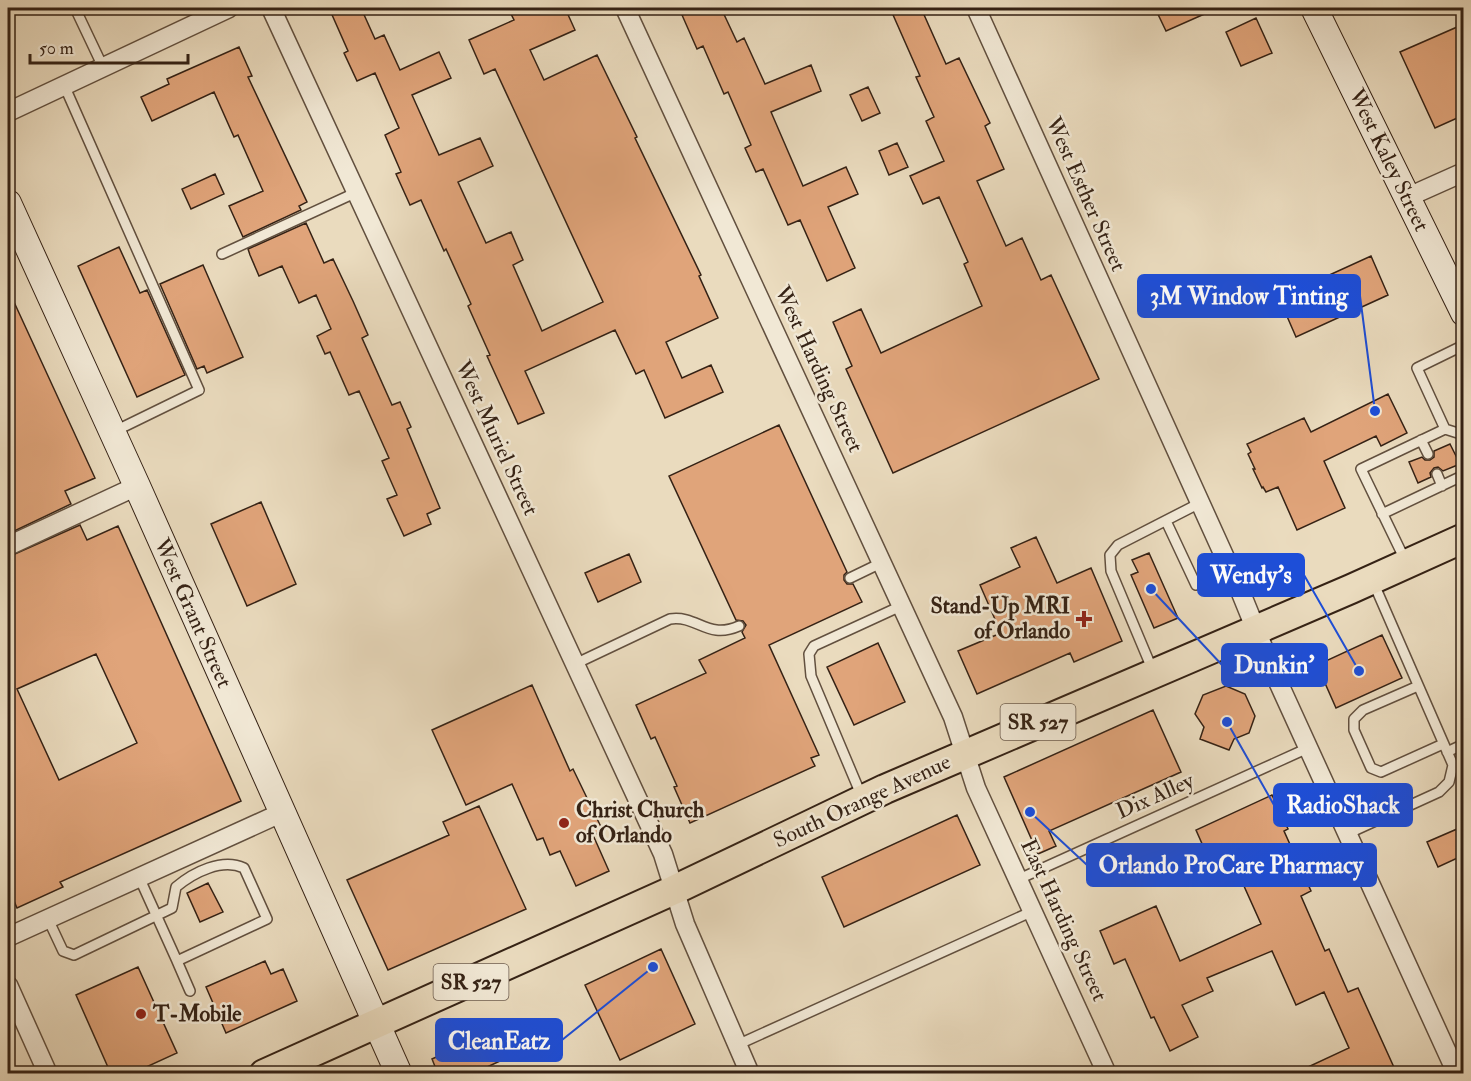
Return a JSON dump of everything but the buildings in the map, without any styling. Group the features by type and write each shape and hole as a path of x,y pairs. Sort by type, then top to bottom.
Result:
{"main road":[{"name":"South Orange Avenue","path":"264,1074 674,890 863,799 965,753 1372,580 1464,538"}],"street":[{"path":"8,112 229,8"},
{"name":"West Muriel Street","path":"271,8 663,854 685,924 750,1074"},
{"name":"West Harding Street","path":"625,8 953,717 965,753"},
{"name":"West Esther Street","path":"975,8 1456,1074"},
{"name":"West Kaley Street","path":"1314,8 1464,313"},
{"path":"1408,197 1464,172"},
{"name":"West Grant Street","path":"8,203 113,432 399,1074"},
{"path":"8,546 137,486"},
{"name":"East Harding Street","path":"965,753 976,788 1107,1074"},
{"path":"8,937 281,813"},
{"path":"8,985 48,1074"}],"lane":[{"path":"75,8 103,67"},
{"path":"64,85 199,390 113,432"},
{"path":"222,254 357,192"},
{"path":"1445,429 1417,368 1464,345"},
{"path":"1407,564 1360,469 1445,429 1464,435"},
{"path":"1421,440 1428,454"},
{"path":"1437,474 1442,486"},
{"path":"1382,514 1463,475"},
{"path":"1153,673 1111,571 1110,555 1118,545 1200,503"},
{"path":"1166,520 1196,585"},
{"path":"850,578 881,563"},
{"path":"1347,834 1439,792 1449,782 1453,765 1372,580"},
{"path":"863,799 811,676 809,654 814,646 901,606"},
{"path":"575,664 670,619 682,617 710,630 722,631 739,626"},
{"path":"1418,686 1364,710 1354,719 1354,730 1371,768 1381,772 1445,748 1464,744"},
{"name":"Dix Alley","path":"1018,879 1308,748"},
{"path":"48,918 63,951 74,955 172,908 176,887 184,881 218,864 236,864 244,868 267,919 177,961"},
{"path":"139,878 190,991"},
{"path":"737,1045 1033,911"}],"place":[{"name":"3M Window Tinting","path":"1375,411"},
{"name":"Dunkin'","path":"1151,589"},
{"name":"Stand-Up MRI of Orlando","path":"1084,619"},
{"name":"Wendy's","path":"1359,671"},
{"name":"RadioShack","path":"1227,722"},
{"name":"Orlando ProCare Pharmacy","path":"1030,812"},
{"name":"Christ Church of Orlando","path":"564,823"},
{"name":"CleanEatz","path":"653,967"},
{"name":"T-Mobile","path":"141,1014"}]}
